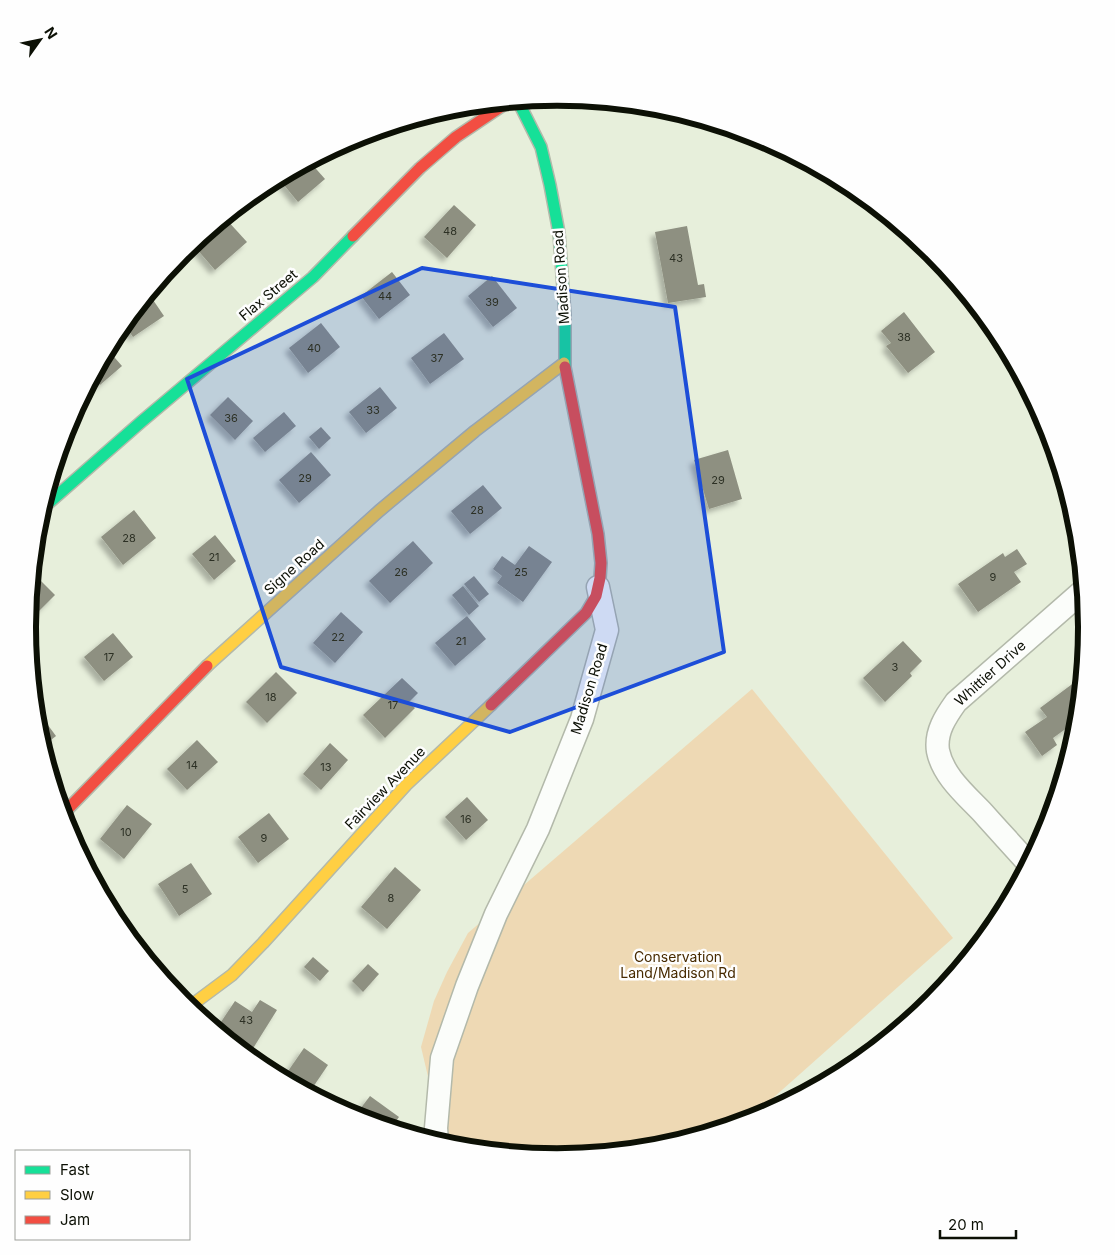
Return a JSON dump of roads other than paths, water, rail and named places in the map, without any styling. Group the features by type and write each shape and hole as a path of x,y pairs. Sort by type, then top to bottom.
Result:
{"street":[{"name":"Madison Road","path":"436,1134 442,1058 467,986 496,914 538,829 582,718 607,630 598,588 600,563 598,534 564,363 564,315 559,233 550,185 540,147 521,107"},
{"name":"Flax Street","path":"52,500 141,422 313,277 420,168 456,136 495,110"},
{"name":"Signe Road","path":"69,808 199,673 379,510 475,431 564,363"},
{"name":"Fairview Avenue","path":"196,1002 232,975 264,943 406,785 586,613 596,596 598,588"},
{"name":"Whittier Drive","path":"1024,859 954,782 943,766 938,750 942,722 956,702 1078,595"}],"park label":[{"name":"Conservation Land/Madison Rd","path":"678,966"}]}
